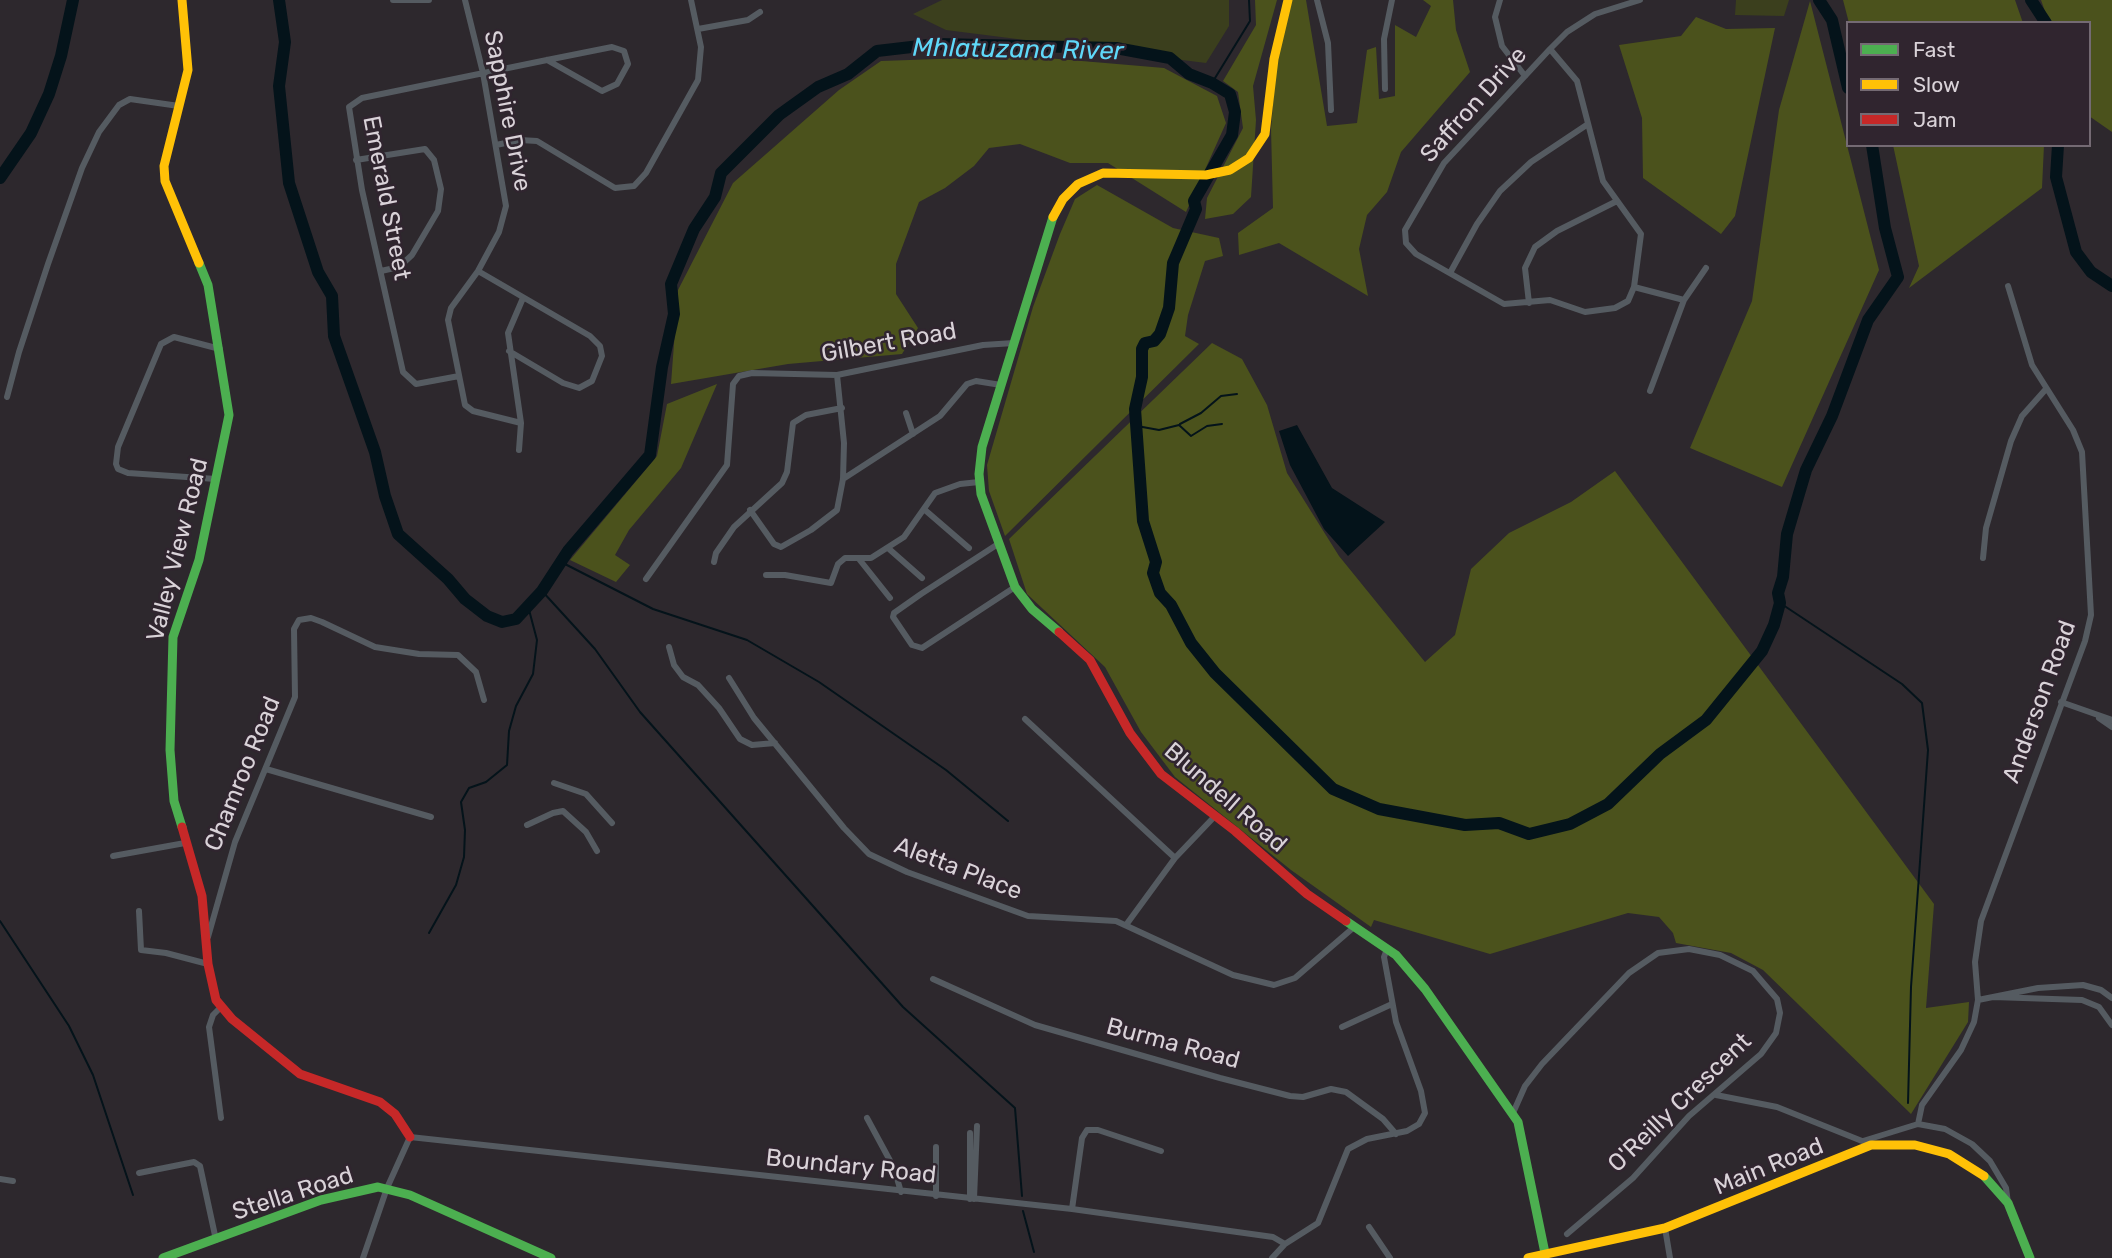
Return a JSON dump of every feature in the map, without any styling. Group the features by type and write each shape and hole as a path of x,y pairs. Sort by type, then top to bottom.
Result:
{"street":[{"name":"Valley View Road","path":"182,0 188,59 164,166 165,181 208,285 229,415 199,560 173,637 171,777 185,843 202,896 208,964 213,992 221,1007"},
{"path":"393,0 429,0"},
{"name":"Sapphire Drive","path":"465,0 483,73 506,206 499,232 478,271 448,315 463,400 468,408 501,420 521,423"},
{"path":"496,145 520,140 537,141 615,188 634,186 646,173 698,80 702,59 691,0"},
{"name":"Blundell Road","path":"1288,0 1274,59 1265,134 1249,158 1223,173 1103,173 1078,184 1063,199 1054,214 982,447 979,482 998,544 1015,587 1032,609 1090,660 1130,733 1161,774 1307,894 1404,962 1425,989 1513,1113 1520,1132 1545,1253"},
{"path":"1317,0 1328,43 1331,110"},
{"path":"1385,89 1384,39 1392,0"},
{"path":"1500,0 1495,17 1502,46 1525,76"},
{"name":"Saffron Drive","path":"1550,49 1577,81 1603,181 1641,234 1634,287 1623,305 1593,312 1576,310 1550,300 1504,304 1410,249 1405,230 1437,172 1550,49 1586,18 1640,0"},
{"path":"698,29 748,20 760,12"},
{"name":"Emerald Street","path":"459,376 423,384 407,378 399,359 348,114 357,99 483,73 547,60 617,46 624,51 628,64 617,84 602,91 547,60"},
{"path":"8,397 41,285 82,168 99,132 119,105 130,99 149,99 179,106"},
{"path":"1450,273 1500,191 1531,162 1588,124"},
{"path":"356,160 425,149 434,160 441,188 438,211 412,255 399,267 381,271"},
{"path":"1529,303 1525,268 1539,243 1617,201"},
{"path":"1650,391 1684,300 1706,268"},
{"path":"478,271 590,336 600,346 602,356 592,381 579,388 562,383 509,351"},
{"name":"Anderson Road","path":"1919,1124 1922,1105 1971,1032 1978,1000 1975,961 1978,932 2089,627 2092,591 2082,452 2073,430 2032,365 2007,286"},
{"path":"1634,287 1684,300"},
{"path":"519,450 521,423 508,329 523,298"},
{"path":"216,479 128,473 118,469 116,464 118,447 161,344 174,337 220,349"},
{"name":"Gilbert Road","path":"646,579 727,465 733,384 739,376 752,373 837,375 983,345 1014,343"},
{"path":"750,510 774,544 783,546 833,514 840,504 843,479 842,408 837,375"},
{"path":"843,479 948,409 967,384 976,381 1001,385"},
{"path":"1983,558 1986,528 2014,433 2022,416 2046,389"},
{"path":"714,562 722,542 750,510 785,478 793,423 806,415 842,408"},
{"path":"906,413 913,434"},
{"path":"766,575 785,575 828,584 841,561 851,556 871,558 904,537 933,495 941,490 979,482"},
{"path":"925,510 969,548"},
{"path":"998,544 894,612 893,617 912,645 922,648 1015,587"},
{"path":"888,548 922,578"},
{"path":"859,558 890,598"},
{"name":"Chamroo Road","path":"207,942 234,842 267,769 295,697 294,629 299,620 311,618 375,647 458,655 476,672 484,700"},
{"path":"670,647 674,665 683,677 705,693 740,739 752,745 775,743"},
{"name":"Aletta Place","path":"729,678 775,743 844,828 879,861 1009,911 1039,917 1104,919 1126,925 1233,975 1274,985 1295,978 1353,928"},
{"path":"2061,702 2112,720"},
{"path":"2098,716 2112,727"},
{"path":"1025,719 1175,858"},
{"path":"267,769 431,817"},
{"path":"554,783 586,794 612,823"},
{"path":"527,825 563,811 586,832 597,851"},
{"path":"1126,925 1175,858 1215,816"},
{"path":"113,856 185,843"},
{"path":"139,911 141,950 166,953 208,964"},
{"path":"1272,1258 1285,1244 1318,1223 1348,1149 1367,1139 1396,1134 1419,1124 1426,1108 1392,1004 1384,957 1387,949"},
{"name":"O'Reilly Crescent","path":"1513,1113 1525,1086 1537,1071 1610,992 1643,962 1672,949 1708,951 1735,961 1762,979 1777,999 1780,1013 1776,1033 1761,1054 1689,1116 1633,1178 1567,1234"},
{"name":"Burma Road","path":"933,979 1035,1025 1267,1090 1303,1097 1338,1090 1356,1098 1396,1134"},
{"path":"1978,1000 2038,988 2082,985 2101,990 2112,998"},
{"path":"1991,996 2006,999 2082,1000 2099,1007 2112,1025"},
{"path":"1342,1027 1392,1004"},
{"path":"221,1118 209,1027 213,1015 221,1007 307,1078 372,1097 388,1107 406,1126 410,1137 387,1188 362,1258"},
{"path":"1716,1095 1777,1107 1867,1143"},
{"path":"867,1118 894,1168 901,1192"},
{"name":"Main Road","path":"1530,1258 1665,1228 1867,1143 1919,1124 1945,1129 1972,1144 2000,1174 2008,1203 2030,1258"},
{"path":"972,1199 977,1126"},
{"path":"1072,1209 1082,1138 1087,1130 1098,1130 1161,1151"},
{"path":"970,1133 972,1199"},
{"name":"Boundary Road","path":"410,1137 1072,1209 1273,1237 1285,1244"},
{"name":"Main Road","path":"1867,1143 1915,1145 1949,1154 1980,1172 2008,1203"},
{"path":"936,1147 936,1195"},
{"path":"139,1173 194,1162 200,1166 216,1240"},
{"path":"0,1179 13,1181"},
{"name":"Stella Road","path":"163,1258 321,1200 368,1189 387,1188 551,1258"},
{"path":"1369,1227 1390,1258"},
{"path":"1665,1228 1670,1258"}],"green space":[{"path":"942,0 1229,0 1229,26 1206,63 946,30 913,14"},
{"path":"1255,0 1277,0 1253,86 1256,120 1251,197 1233,214 1205,219 1207,198 1243,128 1238,92 1223,81 1256,25"},
{"path":"1291,0 1306,0 1327,126 1357,123 1367,50 1376,47 1379,99 1395,96 1395,25 1416,37 1431,6 1423,0 1453,0 1456,30 1470,72 1401,152 1387,192 1367,215 1359,249 1368,296 1279,243 1239,255 1238,233 1273,208 1271,129 1277,54"},
{"path":"1736,0 1789,0 1784,16 1735,15"},
{"path":"1843,0 2015,0 2022,21 1848,21"},
{"path":"2041,0 2112,0 2112,132 2091,117 2091,21 2048,21"},
{"path":"1810,1 1879,270 1782,487 1690,448 1752,301 1779,110"},
{"path":"1696,17 1726,29 1775,28 1735,216 1721,234 1643,178 1642,118 1619,45 1681,36"},
{"path":"1023,56 1164,68 1217,96 1226,123 1186,212 1108,163 1070,163 1020,144 989,148 974,166 945,188 919,202 896,264 896,294 918,328 902,354 788,364 671,384 678,290 733,183 839,90 881,61"},
{"path":"1893,147 2044,147 2042,188 1909,288 1919,266"},
{"path":"1097,185 1173,228 1219,238 1223,256 1205,261 1188,315 1185,336 1199,344 1005,536 989,491 987,465 1033,307 1060,234 1075,199"},
{"path":"1212,343 1242,359 1267,405 1287,473 1339,556 1425,662 1455,635 1471,569 1509,533 1571,502 1615,471 1934,904 1926,1008 1969,1002 1968,1022 1911,1114 1763,970 1731,953 1676,943 1673,933 1659,917 1628,913 1490,954 1374,920 1371,927 1291,870 1175,777 1141,732 1105,667 1027,594 1009,539"},
{"path":"717,384 681,468 629,530 615,555 630,565 616,582 570,560 657,456 667,404"}],"shaded area":[{"path":"1297,425 1332,488 1385,522 1348,556 1324,529 1290,465 1279,431"}],"waterway":[{"name":"Mhlatuzana River","path":"0,178 31,133 49,94 61,56 73,0"},
{"name":"Mhlatuzana River","path":"279,0 285,42 279,86 289,183 318,272 332,296 334,336 375,452 385,496 398,534 448,579 465,599 487,616 502,622 516,619 542,591 568,551 650,455 662,367 674,314 671,284 694,229 715,197 721,173 779,115 818,87 848,74 877,51 937,44 1116,48 1170,58 1189,74 1230,94 1235,112 1232,135 1194,201 1196,209 1173,263 1169,308 1160,334 1154,341 1145,343 1142,349 1142,377 1135,409 1143,521 1156,562 1153,573 1160,593 1171,605 1191,643 1215,673 1333,789 1379,809 1465,825 1499,823 1529,834 1570,824 1608,804 1660,754 1706,720 1762,651 1774,625 1780,603 1778,593 1783,577 1787,534 1806,470 1832,416 1868,320 1898,277 1885,228 1872,147"},
{"path":"1212,83 1250,21 1249,0"},
{"name":"Mhlatuzana River","path":"1819,0 1832,20 1846,80"},
{"name":"Mhlatuzana River","path":"2031,0 2045,21"},
{"name":"Mhlatuzana River","path":"2058,147 2056,177 2076,252 2091,272 2112,286"},
{"path":"1180,424 1201,413 1221,396 1237,394"},
{"path":"1137,426 1159,430 1179,425 1191,436 1207,426 1222,424"},
{"path":"561,562 653,609 747,640 819,682 946,770 1008,821"},
{"path":"542,591 595,649 640,712 903,1007 1015,1108 1022,1196"},
{"path":"1780,603 1902,684 1922,703 1928,750 1911,987 1908,1103"},
{"path":"429,933 456,885 464,857 465,830 461,802 469,788 486,782 507,765 509,731 516,706 533,674 537,640 528,606"},
{"path":"0,921 69,1026 93,1075 133,1195"},
{"path":"1023,1211 1034,1252"}],"traffic: fast":[{"path":"1053,217 982,447 979,474 981,494 1015,587 1032,609 1059,632"},
{"path":"182,827 174,801 170,750 173,637 199,560 229,415 208,285 199,263"},
{"path":"1346,921 1396,955 1425,989 1518,1122 1545,1253"},
{"path":"1984,1176 2008,1203 2030,1258"},
{"path":"163,1258 321,1200 378,1187 410,1195 551,1258"}],"traffic: slow":[{"path":"182,0 188,70 164,166 165,181 199,263"},
{"path":"1053,217 1063,199 1078,184 1103,173 1206,175 1230,170 1249,158 1265,134 1274,59 1288,0"},
{"path":"1528,1258 1665,1228 1871,1145 1915,1145 1949,1154 1984,1176"}],"traffic: jam":[{"path":"1059,632 1090,660 1130,733 1161,774 1235,831 1307,894 1346,921"},
{"path":"182,827 202,896 208,964 216,1000 232,1019 300,1074 380,1102 395,1114 410,1137"}]}
